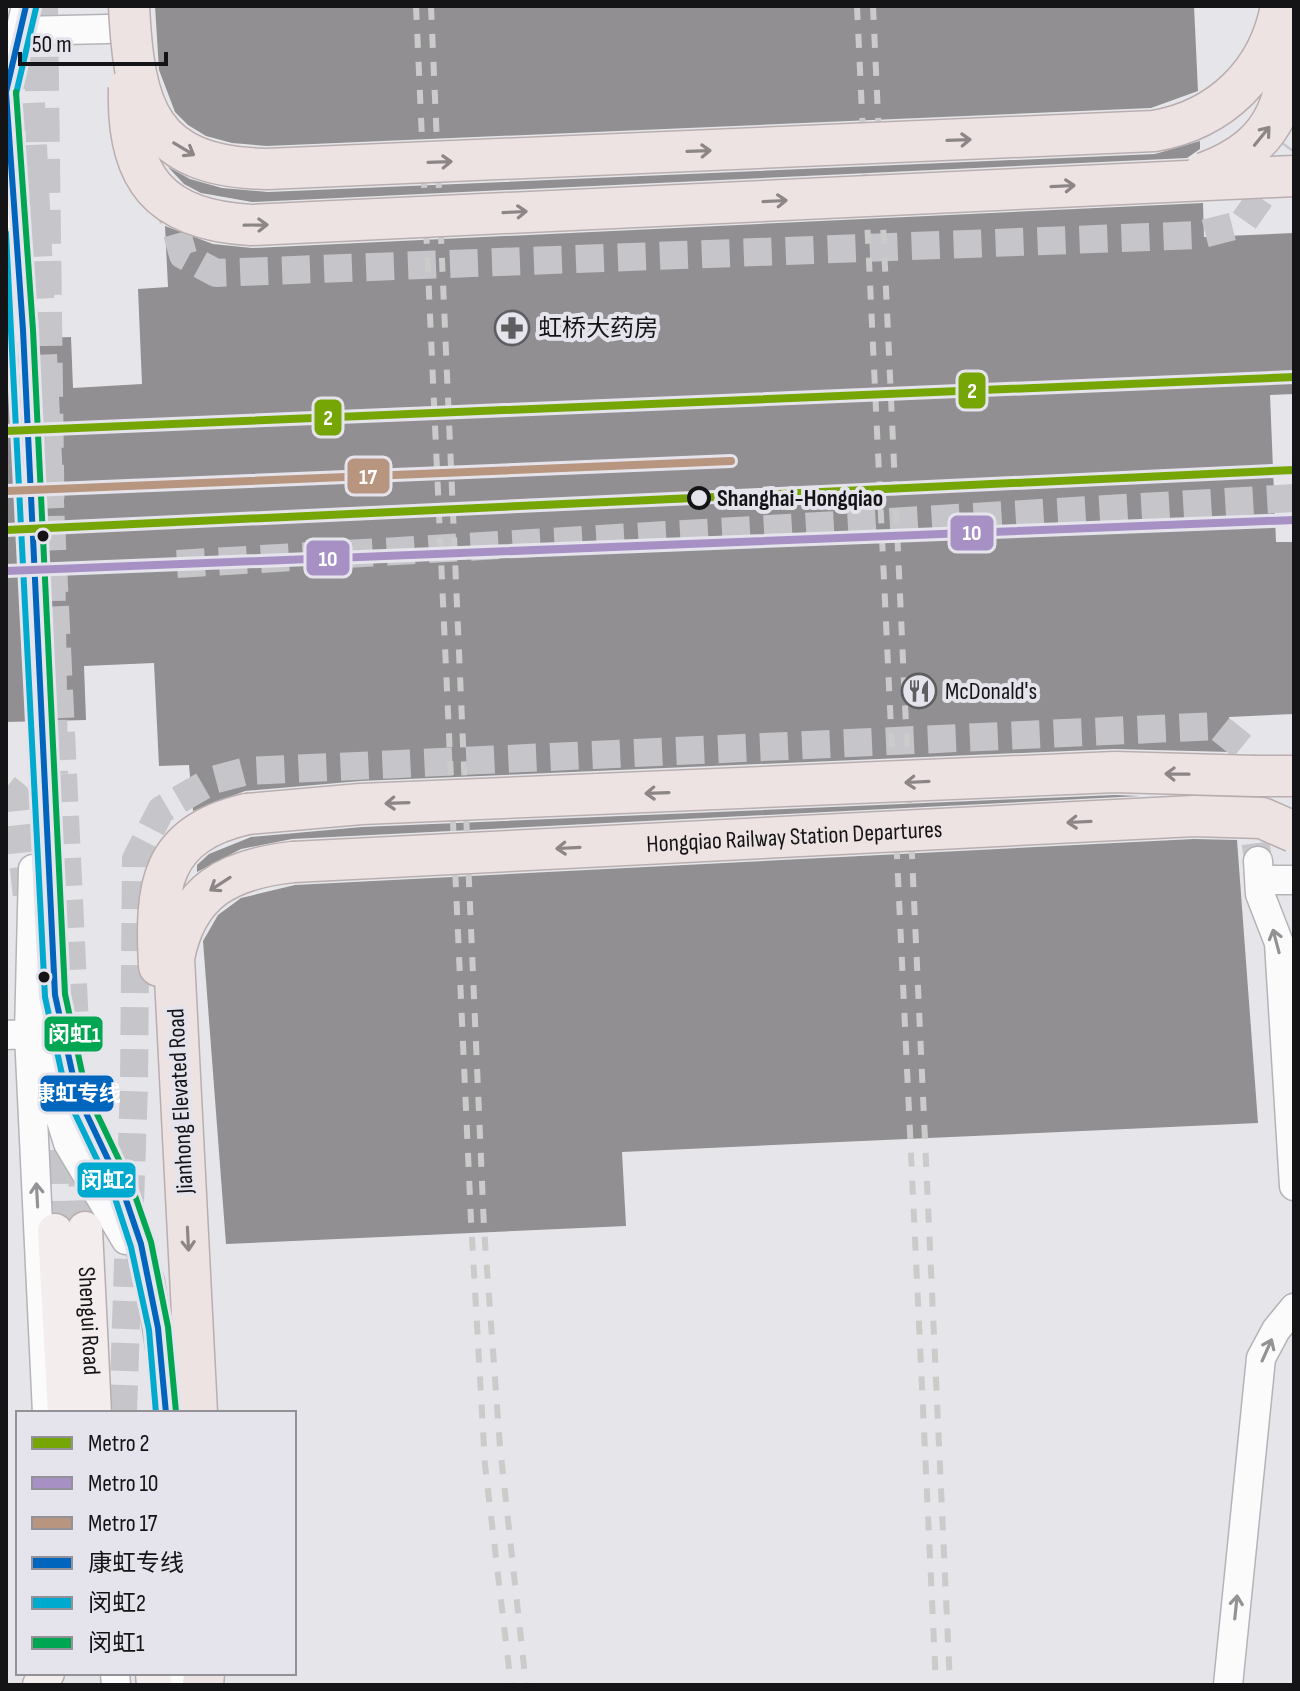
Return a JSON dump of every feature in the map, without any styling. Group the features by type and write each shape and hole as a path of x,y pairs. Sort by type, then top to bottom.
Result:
{"highway":[{"path":"122,22 141,100 150,121 188,154 210,162 267,169 1154,131 1200,118 1239,91 1259,65 1273,37 1281,6"},
{"path":"1169,181 1229,164 1264,137 1277,115 1284,94 1289,6"},
{"path":"122,22 132,150 143,173 172,205 220,223 278,224 1294,176"},
{"path":"176,1028 160,986 157,903 165,873 176,853 195,833 247,814 361,804 1115,772 1292,779"},
{"name":"Hongqiao Railway Station Departures","path":"293,862 1194,816 1262,818 1294,832"},
{"name":"Jianhong Elevated Road","path":"197,1411 174,958 185,917 210,890 242,871 293,862"}],"main road":[{"name":"Shengui Road","path":"65,1411 70,1230 94,1411"}],"street":[{"path":"23,330 6,93 24,18 122,22"},
{"path":"1210,95 1294,86"},
{"path":"47,1411 17,1034 42,740 55,995 65,1054 87,1122 123,1191 150,1282 164,1373 166,1411"},
{"path":"1275,873 1260,894 1279,943 1294,1186"},
{"path":"17,1034 36,1040 68,1143 150,1282"},
{"path":"1228,1685 1261,1358 1276,1330 1294,1308"}],"building":[{"path":"155,6 1194,6 1198,91 1151,108 267,146 232,143 206,136 175,112 159,70"},
{"path":"1200,141 1200,149 1187,158 252,202 201,193 184,184 168,167 190,179 222,188 268,192 1155,154"},
{"path":"1203,203 1204,237 1294,233 1294,394 1270,395 1276,542 1294,542 1294,714 1229,717 1231,752 1114,749 360,781 245,791 193,811 189,765 159,766 154,663 84,666 86,720 6,722 6,339 23,347 38,338 71,337 73,388 142,384 138,289 168,287 165,226 213,244 252,248"},
{"path":"1140,796 292,839 241,849 197,872 197,865 209,854 251,837 362,827"},
{"path":"1194,839 1237,840 1258,1123 622,1152 626,1226 226,1244 203,941 218,915 241,898 295,885"}],"tunnel":[{"path":"41,6 51,774"},
{"path":"27,19 77,1068"},
{"path":"166,193 183,255 216,273 1199,235 1242,224 1294,150"},
{"path":"29,469 42,740"},
{"path":"177,564 1294,498"},
{"path":"123,1411 134,1085 136,859 161,810 213,780 247,771 1217,726 1243,747 1258,861"},
{"path":"6,788 16,796 27,897"},
{"path":"54,1099 55,1231"},
{"path":"81,1158 85,1229"}],"railway":[{"path":"416,6 471,1220 485,1465 511,1685"},
{"path":"431,6 484,1228 500,1447 526,1685"},
{"path":"857,6 936,1685"},
{"path":"873,6 950,1685"}],"metro line":[{"name":"2","path":"6,431 1294,377"},
{"name":"17","path":"6,491 731,461"},
{"name":"2","path":"6,530 1294,470"},
{"name":"10","path":"6,571 1294,520"}],"transit line":[{"name":"康虹专线","path":"6,92 26,6"},
{"name":"闵虹2","path":"16,94 36,8"},
{"name":"闵虹1","path":"16,92 33,330 65,994 86,1091 132,1187 151,1242 168,1327 176,1411"},
{"name":"康虹专线","path":"6,93 23,330 55,995 77,1094 123,1191 141,1244 158,1328 166,1411"},
{"name":"闵虹2","path":"6,233 45,997 67,1097 114,1195 131,1247 149,1330 156,1411"}],"place":[{"name":"虹桥大药房","path":"512,328"},
{"name":"Shanghai-Hongqiao","path":"699,498"},
{"name":"McDonald's","path":"919,691"}]}
